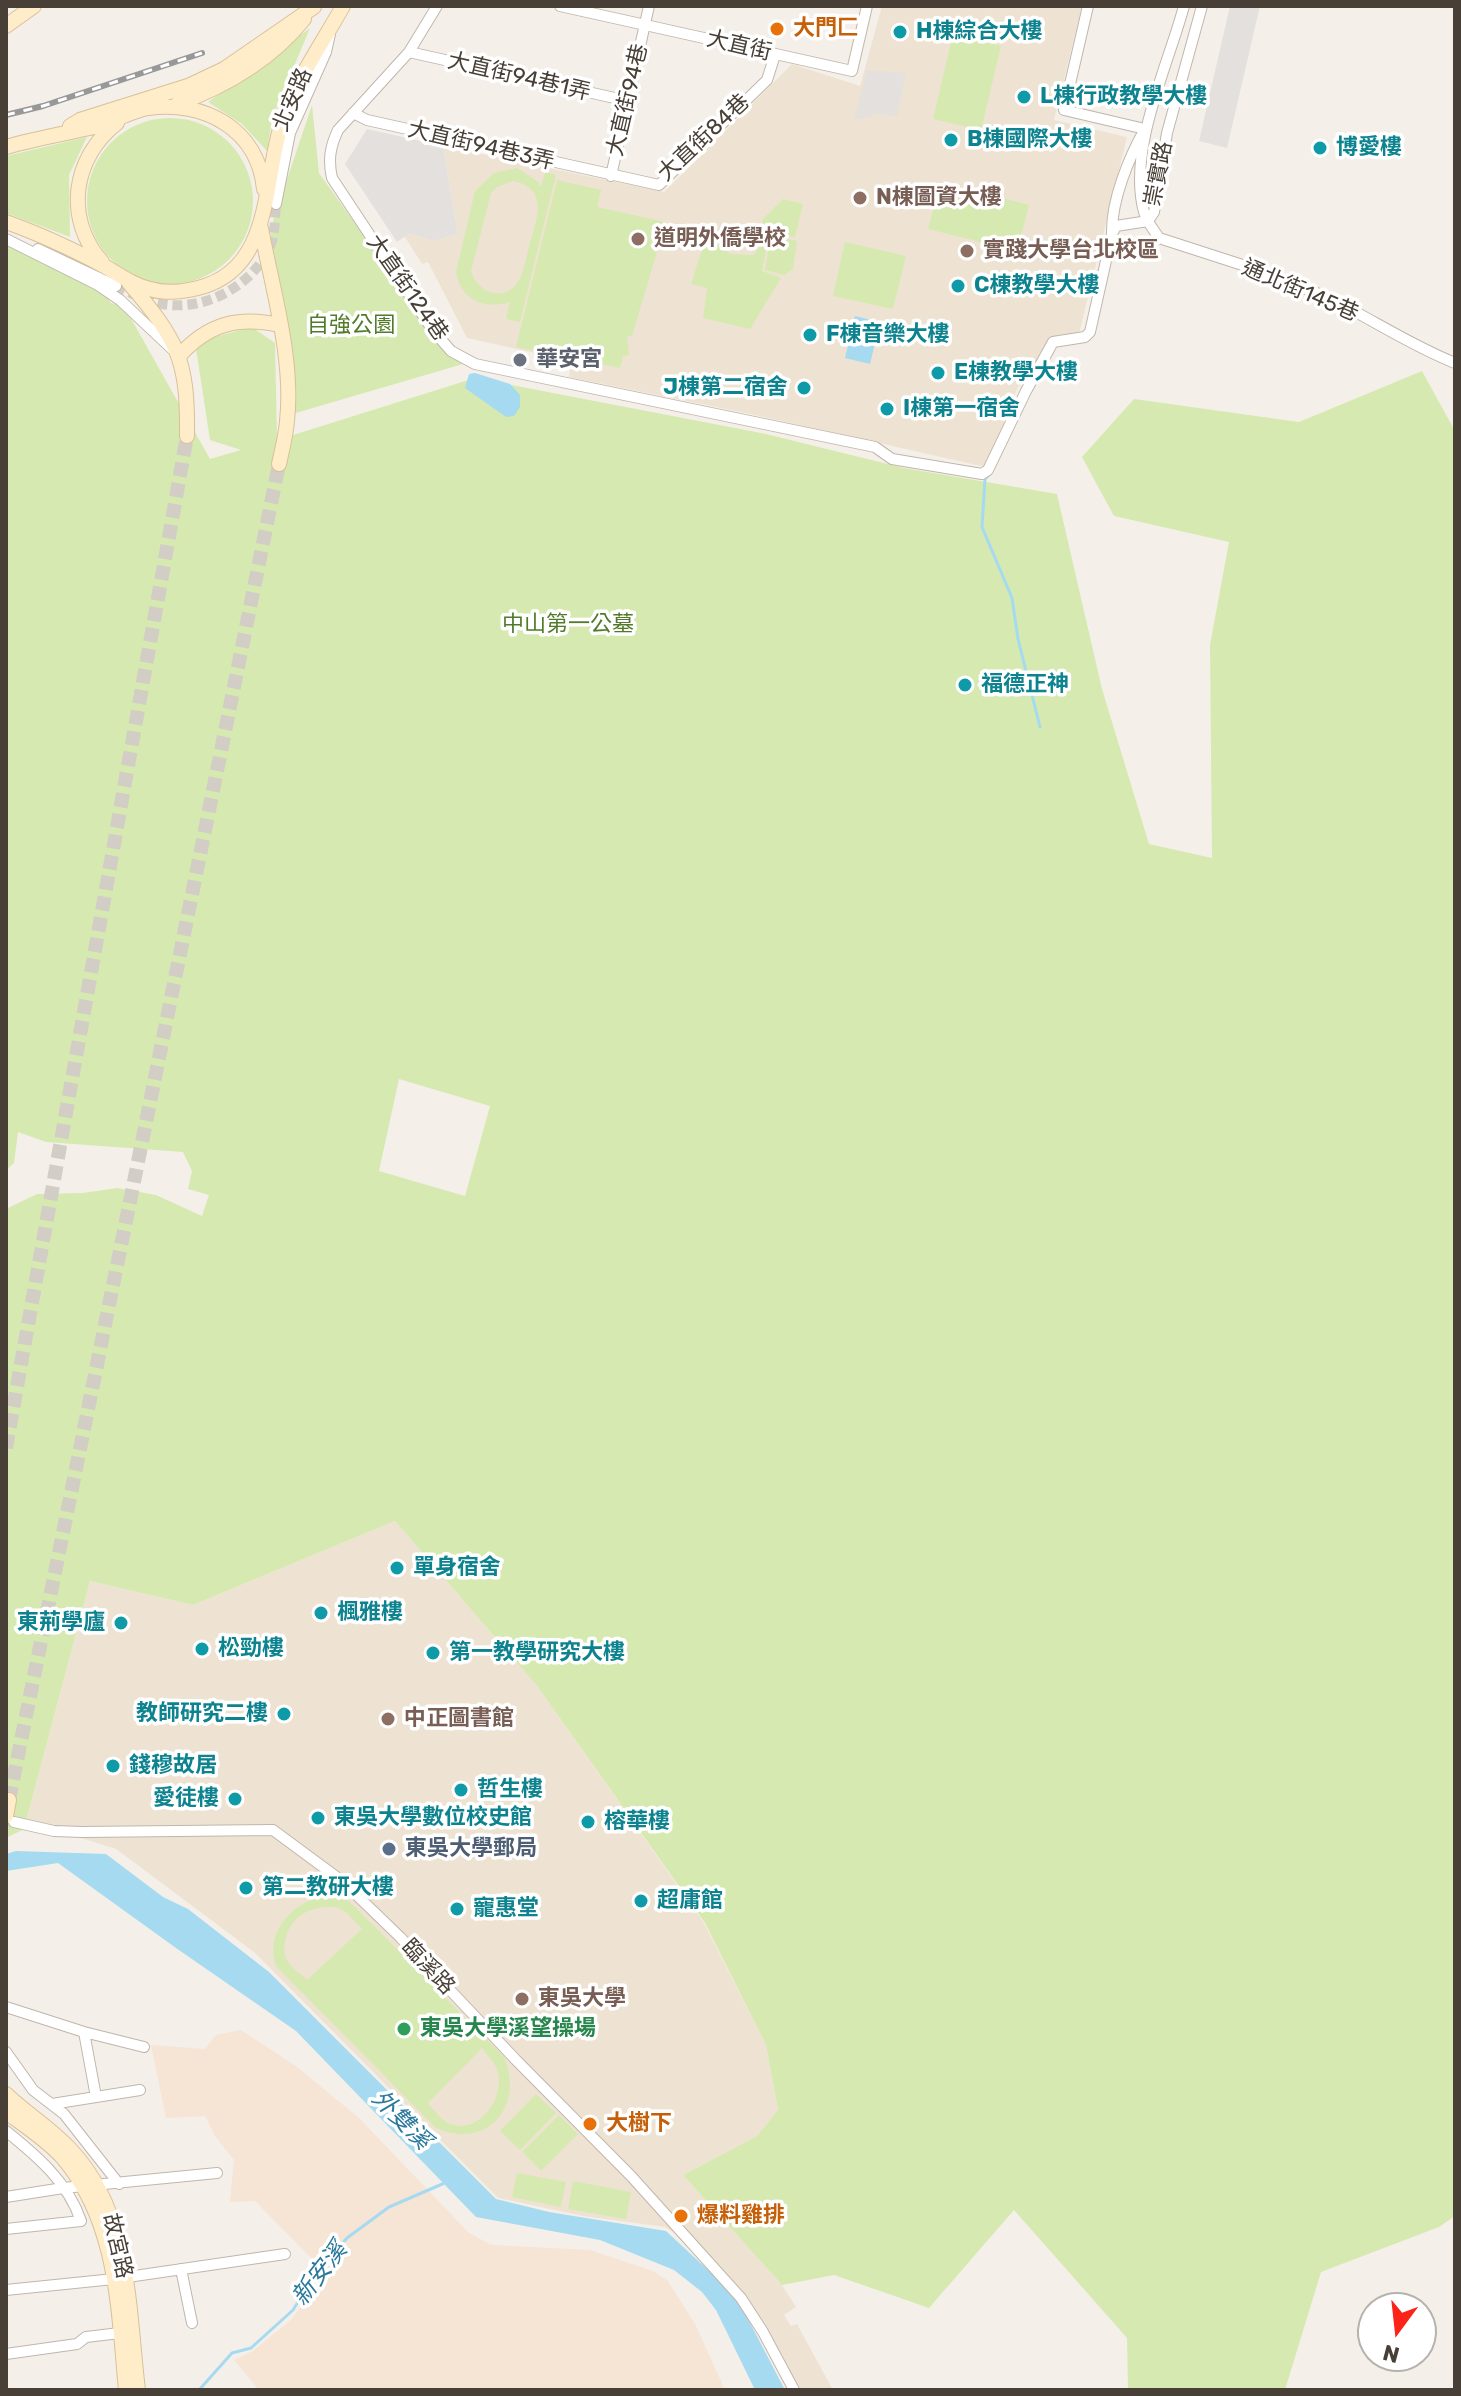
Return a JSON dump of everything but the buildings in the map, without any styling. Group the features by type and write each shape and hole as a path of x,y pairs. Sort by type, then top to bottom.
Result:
{"main road":[{"path":"6,26 34,6"},
{"name":"北安路","path":"122,119 105,132 91,149 82,169 77,190 83,233 94,252 123,284 153,291 180,292 207,285 230,272 249,252 271,203 273,149 283,117 304,70 343,6"},
{"path":"59,132 80,120 188,86 224,69 314,7"},
{"name":"北安路","path":"169,106 232,81 287,40 314,7"},
{"name":"北安路","path":"6,147 122,119 144,109 190,107 211,114 245,141 260,170 271,203"},
{"name":"北安路","path":"6,222 108,268"},
{"path":"261,227 288,387 288,420 279,464"},
{"path":"123,284 160,318 180,355 187,395 187,436"},
{"path":"180,355 205,331 247,320 279,325"},
{"path":"9,1800 10,1819"},
{"name":"故宮路","path":"6,2094 72,2150 90,2186 119,2278 138,2390"},
{"name":"故宮路","path":"6,2112 62,2157 90,2186"},
{"name":"故宮路","path":"119,2278 120,2333 126,2390"}],"street":[{"name":"大直街124巷","path":"437,6 409,52 338,130 331,143 329,162 332,178 441,340 460,358 475,364 875,447 892,459 982,474 988,470 1053,342 1085,337 1090,332 1112,234"},
{"name":"大直街","path":"560,6 852,71 867,6"},
{"name":"大直街94巷","path":"611,176 649,6"},
{"path":"1088,6 1064,110 1145,129 1131,154 1112,222 1112,234"},
{"name":"崇實路","path":"1184,6 1145,129 1141,178 1143,211 1148,221 1154,212 1167,133 1202,6"},
{"name":"大直街94巷1弄","path":"409,52 628,101"},
{"name":"大直街84巷","path":"611,176 659,185 767,80 775,55"},
{"name":"大直街94巷3弄","path":"353,113 367,120 611,176"},
{"path":"1112,234 1116,226 1148,221"},
{"name":"通北街145巷","path":"1148,221 1159,238 1261,271 1329,298 1428,353 1455,363"},
{"path":"11,241 30,245 123,284"},
{"path":"11,241 98,285 120,300 180,355"},
{"name":"臨溪路","path":"10,1819 54,1831 273,1830 342,1881 400,1937 631,2176 741,2298 794,2390"},
{"path":"6,2007 144,2047"},
{"path":"84,2032 96,2097"},
{"path":"6,2052 33,2090 64,2114 119,2184"},
{"path":"52,2104 140,2090"},
{"path":"6,2131 59,2179 81,2221 6,2229"},
{"path":"6,2197 63,2188 217,2173"},
{"path":"6,2290 119,2278 285,2254"},
{"path":"181,2269 192,2323"},
{"path":"6,2354 77,2344 86,2337 120,2333"}],"shaded area":[{"path":"882,6 1082,6 1054,120 1127,137 1079,334 1047,341 1026,382 1018,387 1006,414 1002,433 985,467 569,377 571,361 467,338 428,262 422,264 405,237 408,234 434,241 458,234 443,146 664,192 792,64 860,86"},
{"path":"1230,6 1260,6 1227,148 1199,141"},
{"path":"867,70 906,73 897,116 879,114 854,120"},
{"path":"367,129 443,146 458,234 434,241 409,234 397,242 345,164"},
{"name":"東吳大學","path":"395,1521 537,1686 704,1923 766,2045 778,2110 757,2136 683,2175 782,2285 796,2307 784,2315 791,2326 797,2324 833,2390 788,2390 739,2299 693,2245 665,2227 583,2216 498,2198 254,1952 116,1849 62,1832 24,1829 90,1581 193,1605"},
{"path":"241,2030 296,2066 359,2118 468,2232 491,2245 590,2250 653,2271 668,2281 695,2324 725,2390 259,2390 234,2360 253,2351 292,2319 325,2272 255,2201 230,2202 234,2160 215,2136 205,2116 166,2118 151,2045 205,2049 216,2035"}],"green space":[{"path":"310,28 272,119 267,151 242,124 208,102"},
{"path":"953,34 1001,46 981,130 933,119"},
{"name":"自強公園","path":"312,105 319,173 440,343 463,364 289,415 289,337 270,230"},
{"path":"170,118 202,124 229,142 247,169 253,201 247,233 229,260 202,278 170,284 138,278 111,260 93,233 87,201 93,169 111,142 138,124"},
{"path":"87,137 69,175 70,237 6,213 6,156"},
{"path":"517,168 541,187 545,172 556,175 520,322 506,319 510,302 491,305 468,296 456,272 475,191 494,173","holes":["513,181 525,185 537,199 535,227 517,283 505,293 498,294 479,285 471,271 491,193"]},
{"path":"557,180 601,190 597,207 661,221 665,225 632,336 627,336 629,355 623,356 620,368 516,347"},
{"path":"940,182 1029,205 1017,251 928,229"},
{"path":"783,199 803,204 795,237 769,235 762,271 781,278 750,329 703,318 707,288 691,284 706,237 731,254 753,255 764,239 762,220"},
{"path":"771,236 797,241 793,269 784,275 765,270"},
{"path":"845,242 906,256 893,309 833,296"},
{"name":"中山第一公墓","path":"6,245 105,294 111,303 124,306 210,459 241,450 210,440 195,342 252,327 275,343 277,440 475,378 766,434 904,468 1057,494 1102,689 1149,844 1212,858 1210,645 1229,542 1114,516 1082,457 1134,399 1299,422 1422,371 1455,431 1455,2216 1439,2227 1321,2272 1285,2390 1128,2390 1127,2338 1014,2210 929,2308 834,2275 782,2285 683,2175 757,2136 778,2110 766,2045 705,1923 537,1686 395,1521 193,1605 90,1581 24,1829 6,1838 6,1209 37,1194 83,1193 117,1188 156,1195 202,1216 209,1195 188,1189 192,1171 183,1152 46,1142 18,1132 14,1163 6,1170","holes":["399,1079 490,1106 465,1196 379,1171"]},
{"path":"324,1896 347,1900 352,1904 504,2057 509,2075 509,2092 497,2120 471,2134 454,2134 436,2128 276,1966 273,1953 278,1930 292,1912","holes":["336,1907 346,1912 362,1929 307,1980 285,1956 289,1929 305,1913","482,2048 497,2069 498,2091 493,2103 478,2120 468,2125 446,2122 428,2103"]},
{"path":"536,2094 556,2113 520,2150 500,2131"},
{"path":"559,2115 578,2134 541,2171 522,2152"},
{"path":"517,2173 566,2182 561,2207 512,2197"},
{"path":"573,2181 631,2192 626,2219 568,2209"}],"water":[{"path":"855,316 880,322 870,364 845,358"},
{"path":"469,374 510,384 520,395 520,407 514,416 506,417 465,388"},
{"name":"外雙溪","path":"16,1851 106,1854 163,1897 188,1909 269,1972 496,2199 549,2212 666,2231 736,2296 785,2390 755,2390 716,2310 702,2292 674,2270 600,2240 476,2217 296,2031 58,1863 6,1871 6,1854"}],"waterway":[{"path":"990,474 985,479 982,527 1012,598 1018,639 1040,727"},
{"name":"新安溪","path":"199,2390 232,2353 251,2348 293,2310 311,2281 347,2238 389,2207 447,2182"}],"tunnel":[{"path":"116,286 150,301 179,305 196,304 228,292 255,270 265,256 273,237 276,204"},
{"path":"6,1448 187,436"},
{"path":"9,1800 279,464"}],"railway":[{"path":"6,115 43,106 202,53"}],"place":[{"name":"大門匚","path":"777,29"},
{"name":"H棟綜合大樓","path":"900,32"},
{"name":"L棟行政教學大樓","path":"1024,97"},
{"name":"B棟國際大樓","path":"951,140"},
{"name":"博愛樓","path":"1320,148"},
{"name":"N棟圖資大樓","path":"860,198"},
{"name":"道明外僑學校","path":"638,239"},
{"name":"實踐大學台北校區","path":"967,251"},
{"name":"C棟教學大樓","path":"958,286"},
{"name":"F棟音樂大樓","path":"810,335"},
{"name":"華安宮","path":"520,360"},
{"name":"E棟教學大樓","path":"938,373"},
{"name":"J棟第二宿舍","path":"804,388"},
{"name":"I棟第一宿舍","path":"887,409"},
{"name":"福德正神","path":"965,685"},
{"name":"單身宿舍","path":"397,1568"},
{"name":"楓雅樓","path":"321,1613"},
{"name":"東荊學廬","path":"121,1623"},
{"name":"松勁樓","path":"202,1649"},
{"name":"第一教學研究大樓","path":"433,1653"},
{"name":"教師研究二樓","path":"284,1714"},
{"name":"中正圖書館","path":"388,1719"},
{"name":"錢穆故居","path":"113,1766"},
{"name":"哲生樓","path":"461,1790"},
{"name":"愛徒樓","path":"235,1799"},
{"name":"東吳大學數位校史館","path":"318,1818"},
{"name":"榕華樓","path":"588,1822"},
{"name":"東吳大學郵局","path":"389,1849"},
{"name":"第二教研大樓","path":"246,1888"},
{"name":"超庸館","path":"641,1901"},
{"name":"寵惠堂","path":"457,1909"},
{"name":"東吳大學","path":"522,1999"},
{"name":"東吳大學溪望操場","path":"404,2029"},
{"name":"大樹下","path":"590,2124"},
{"name":"爆料雞排","path":"681,2216"}]}
